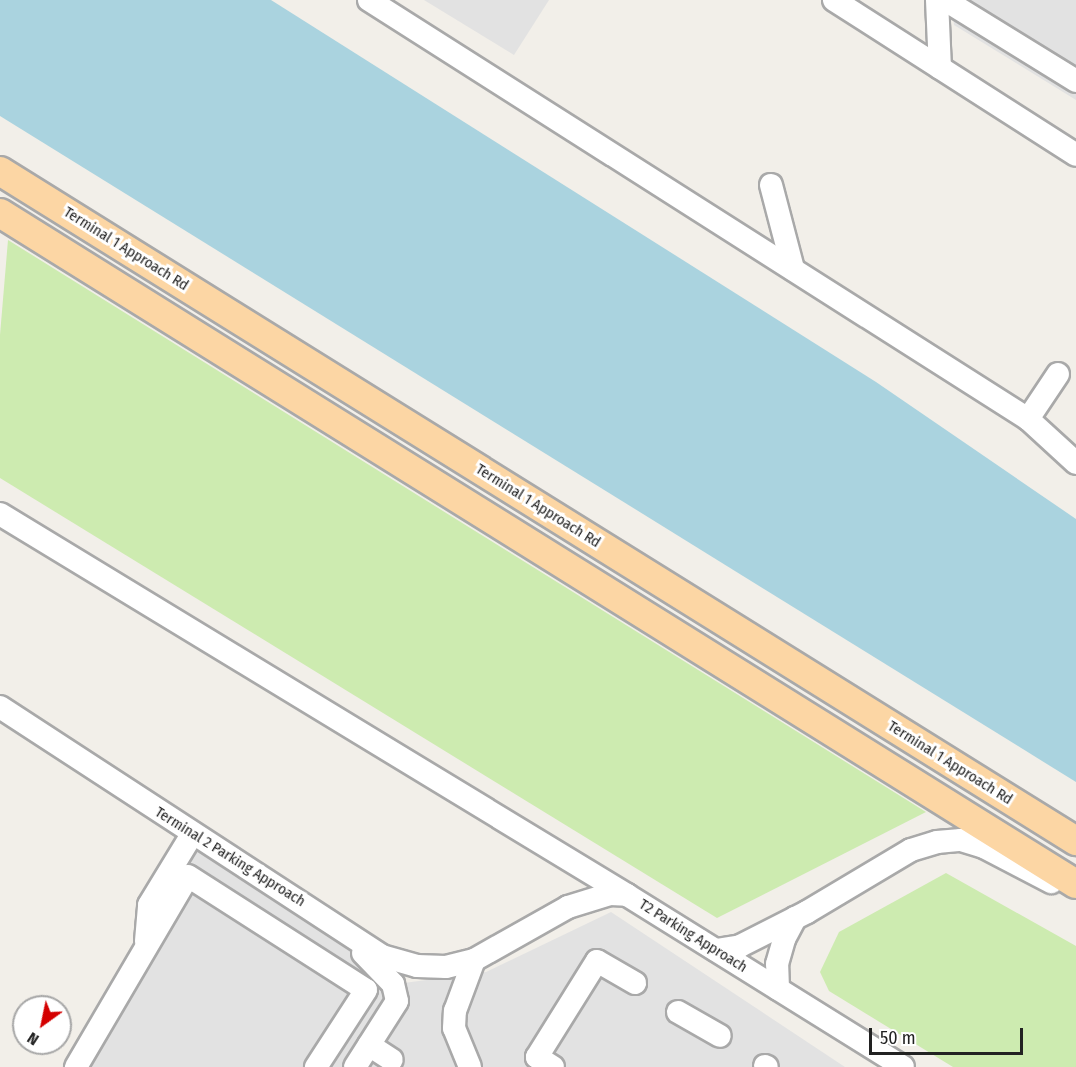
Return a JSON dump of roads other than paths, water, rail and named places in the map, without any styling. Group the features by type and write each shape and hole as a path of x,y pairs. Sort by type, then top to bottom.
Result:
{"main road":[{"name":"Terminal 1 Approach Rd","path":"0,171 1076,842"},
{"path":"0,213 1076,884"}],"street":[{"path":"369,0 1028,419 1076,463"},
{"path":"834,0 1072,148"},
{"path":"937,0 940,68"},
{"path":"945,0 1076,81"},
{"path":"771,185 793,269"},
{"path":"1028,419 1058,374"},
{"path":"0,514 627,895"},
{"name":"Terminal 2 Parking Approach","path":"0,707 382,956 417,966 446,966 474,960"},
{"path":"146,946 149,905 193,833"},
{"path":"716,950 740,946 795,918 911,850 937,842 961,840 984,848 1076,895"},
{"path":"76,1067 188,876 366,990 316,1067"},
{"name":"T2 Parking Approach","path":"474,960 568,907 610,894 627,895 903,1067"},
{"path":"320,914 384,973 397,992 394,1007 355,1067"},
{"path":"778,988 779,956 795,918"},
{"path":"470,1067 454,1028 455,1011 474,960"},
{"path":"541,1064 597,961 635,983"},
{"path":"678,1012 720,1036"},
{"path":"369,1045 395,1064"}],"water":[{"path":"0,0 271,0 876,382 1076,519 1076,782 0,116"}]}
